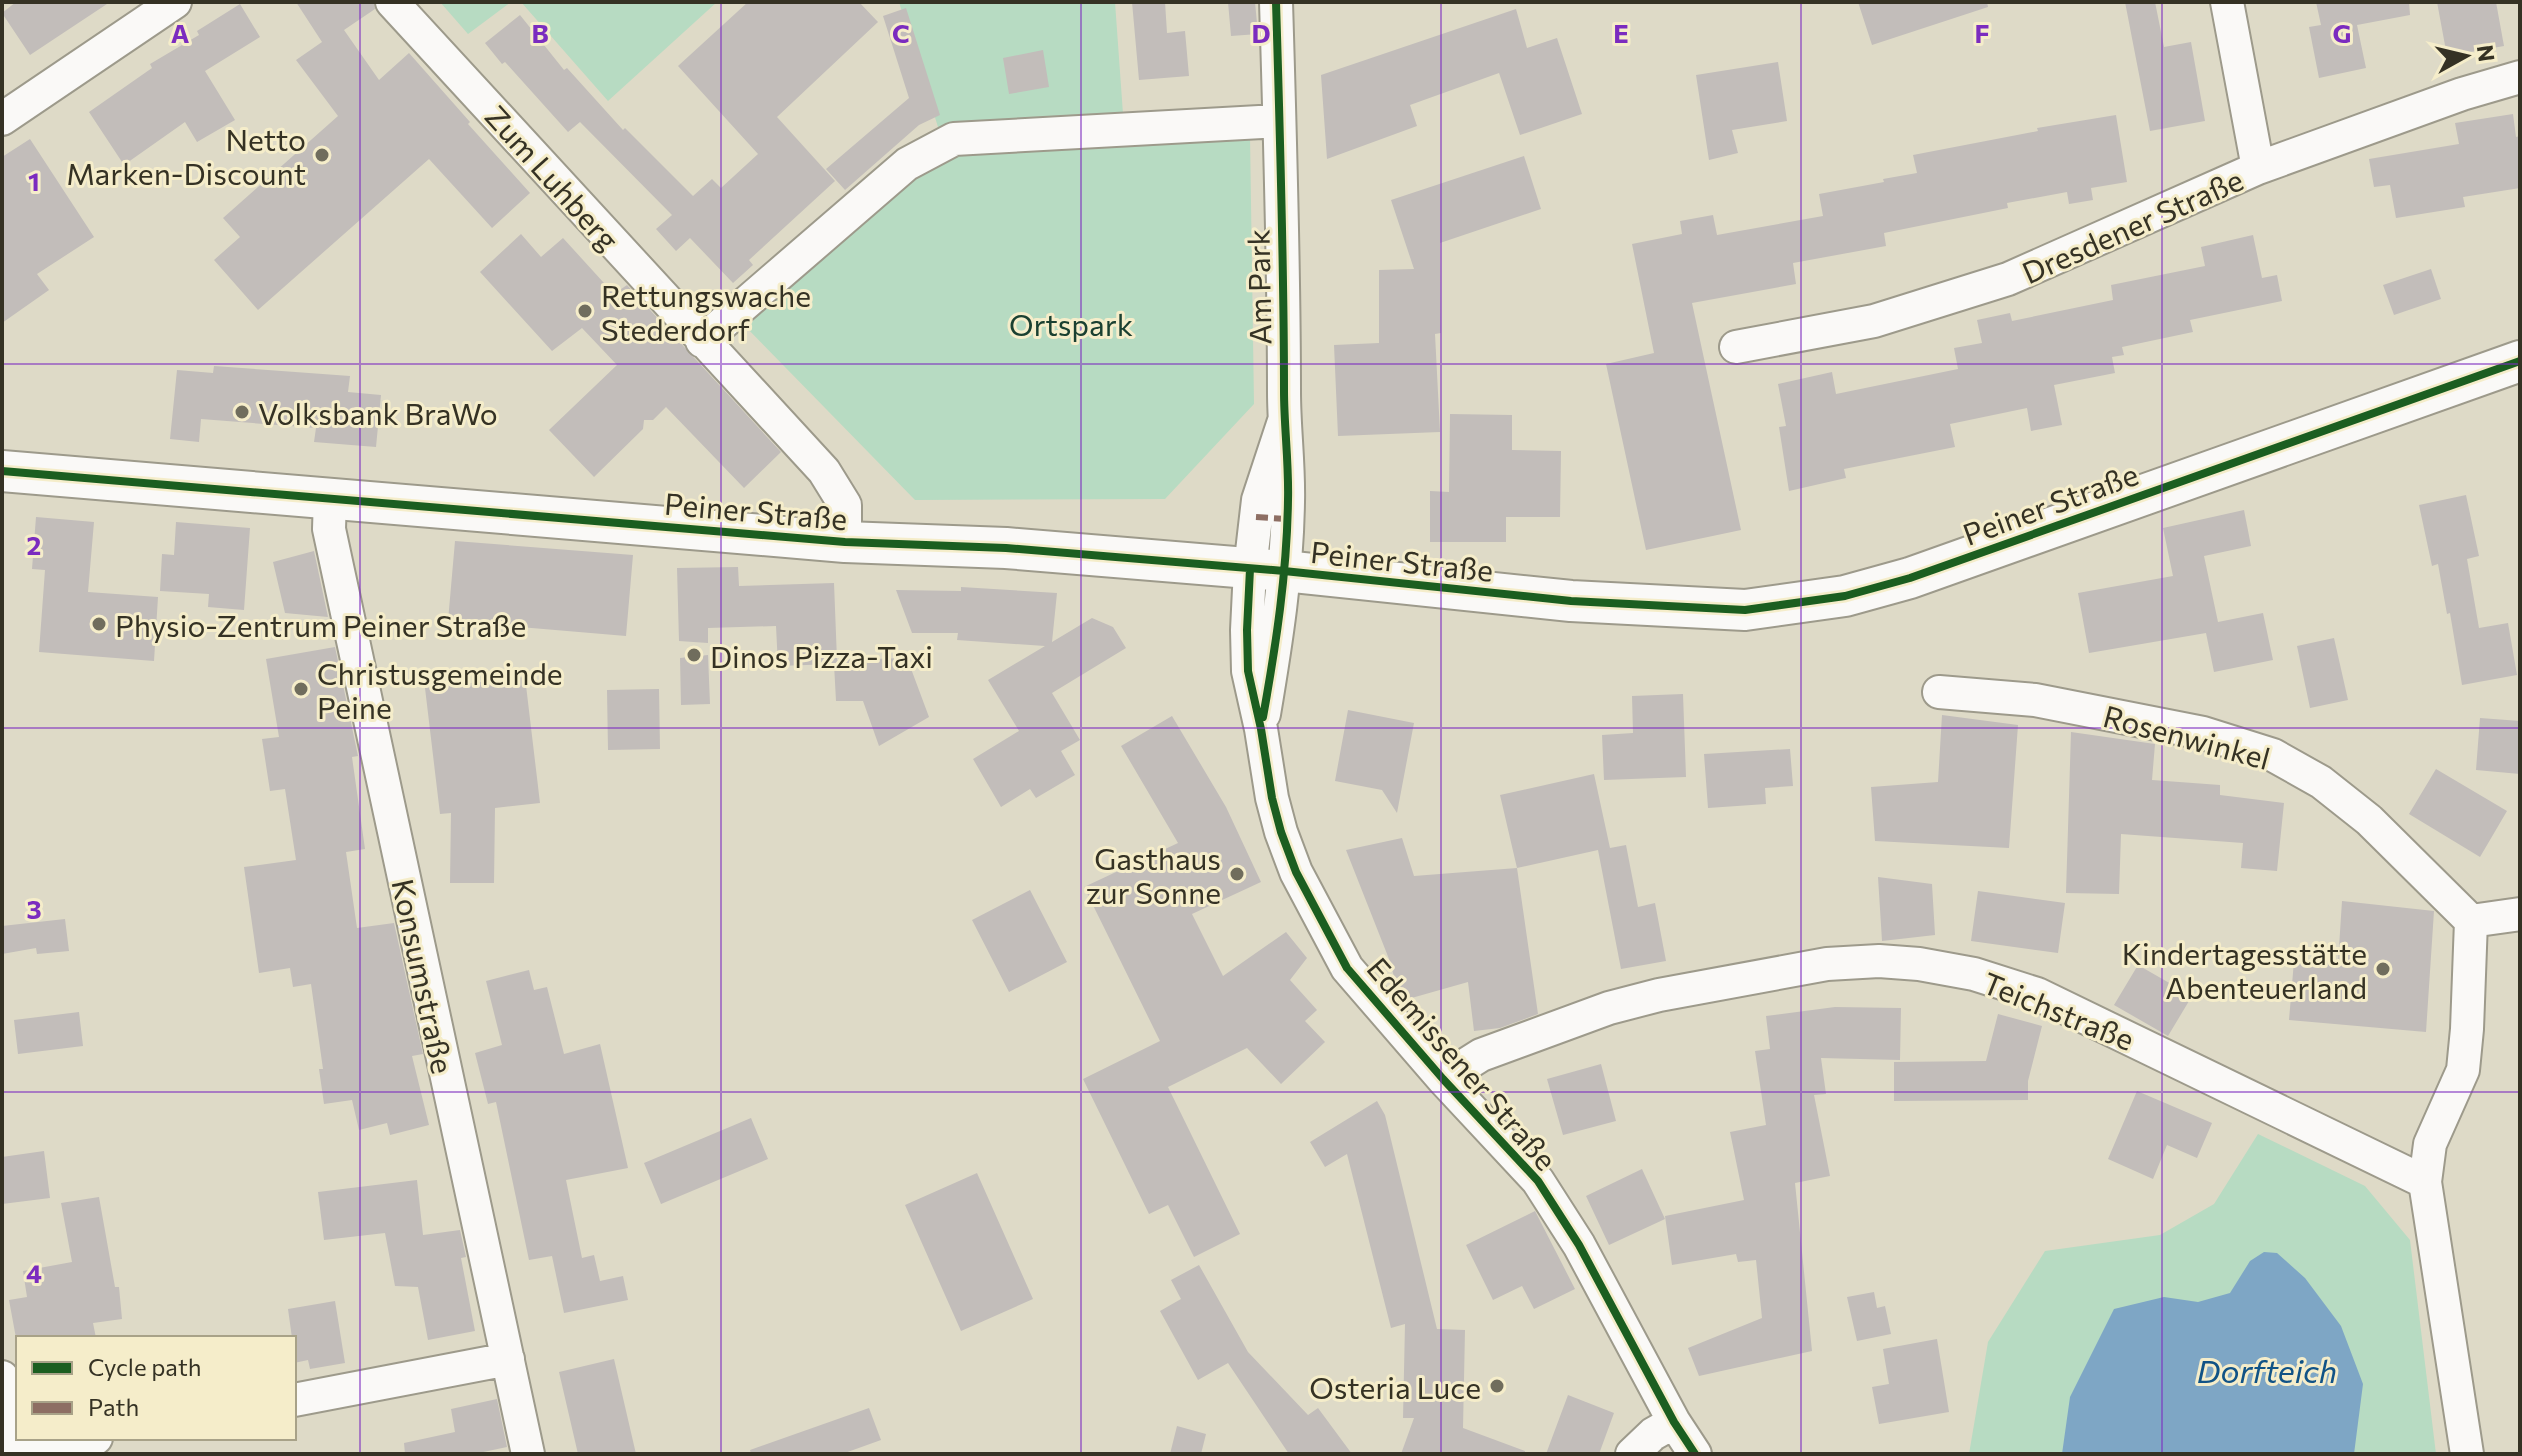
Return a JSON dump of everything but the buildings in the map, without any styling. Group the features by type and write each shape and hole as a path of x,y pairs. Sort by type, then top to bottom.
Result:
{"main road":[{"name":"Peiner Straße","path":"2,471 845,542 1006,548 1267,570 1571,601 1745,610 1812,603 1910,578 2520,361"}],"street":[{"path":"2,119 175,2"},
{"name":"Zum Luhberg","path":"392,2 824,471 845,505 845,542"},
{"name":"Am Park","path":"1267,570 1288,467 1284,421 1276,2"},
{"path":"2227,2 2258,168"},
{"name":"Dresdener Straße","path":"1736,347 1874,321 2008,279 2258,168 2462,94 2520,77"},
{"path":"702,341 907,164 954,139 1279,121"},
{"name":"Konsumstraße","path":"330,498 329,529 528,1454"},
{"name":"Edemissener Straße","path":"1267,570 1277,639 1261,729 1272,798 1296,872 1347,968 1443,1079 1538,1181 1579,1245 1674,1422 1695,1454"},
{"name":"Rosenwinkel","path":"1939,692 2035,700 2203,733 2273,755 2321,782 2369,820 2471,921"},
{"path":"2467,1454 2425,1182 2430,1144 2463,1070 2471,921 2520,914"},
{"name":"Teichstraße","path":"1443,1079 1481,1055 1609,1008 1659,995 1827,964 1879,961 1919,964 1974,974 2037,994 2425,1182"},
{"path":"296,1400 508,1359"},
{"path":"2,1377 15,1453 85,1440"},
{"path":"1632,1454 1653,1434 1674,1422"}],"green space":[{"path":"440,2 511,2 468,34"},
{"path":"521,2 717,2 608,101"},
{"path":"899,2 1115,2 1123,114 938,127"},
{"name":"Ortspark","path":"1250,135 1254,404 1165,499 915,500 740,321 939,156"},
{"path":"2258,1134 2365,1186 2410,1240 2436,1454 1969,1454 1988,1342 2045,1251 2160,1235 2214,1204"}],"water":[{"name":"Dorfteich","path":"2264,1252 2277,1253 2305,1278 2341,1326 2363,1384 2354,1454 2062,1454 2070,1397 2114,1309 2164,1297 2198,1302 2230,1293 2250,1261"}],"marked path":[{"path":"1256,517 1287,519"}],"cycle path":[{"path":"1263,717 1280,609 1288,500 1276,2"},
{"path":"2,471 845,542 1006,548 1284,571 1571,601 1745,610 1845,596 1910,578 2520,361"},
{"path":"1250,569 1248,671 1272,798 1296,872 1347,968 1443,1079 1538,1181 1579,1245 1674,1422 1695,1454"}],"place":[{"name":"Netto Marken-Discount","path":"322,155"},
{"name":"Rettungswache Stederdorf","path":"585,311"},
{"name":"Volksbank BraWo","path":"242,412"},
{"name":"Physio-Zentrum Peiner Straße","path":"99,624"},
{"name":"Dinos Pizza-Taxi","path":"694,655"},
{"name":"Christusgemeinde Peine","path":"301,689"},
{"name":"Gasthaus zur Sonne","path":"1237,874"},
{"name":"Kindertagesstätte Abenteuerland","path":"2383,969"},
{"name":"Osteria Luce","path":"1497,1386"}]}
